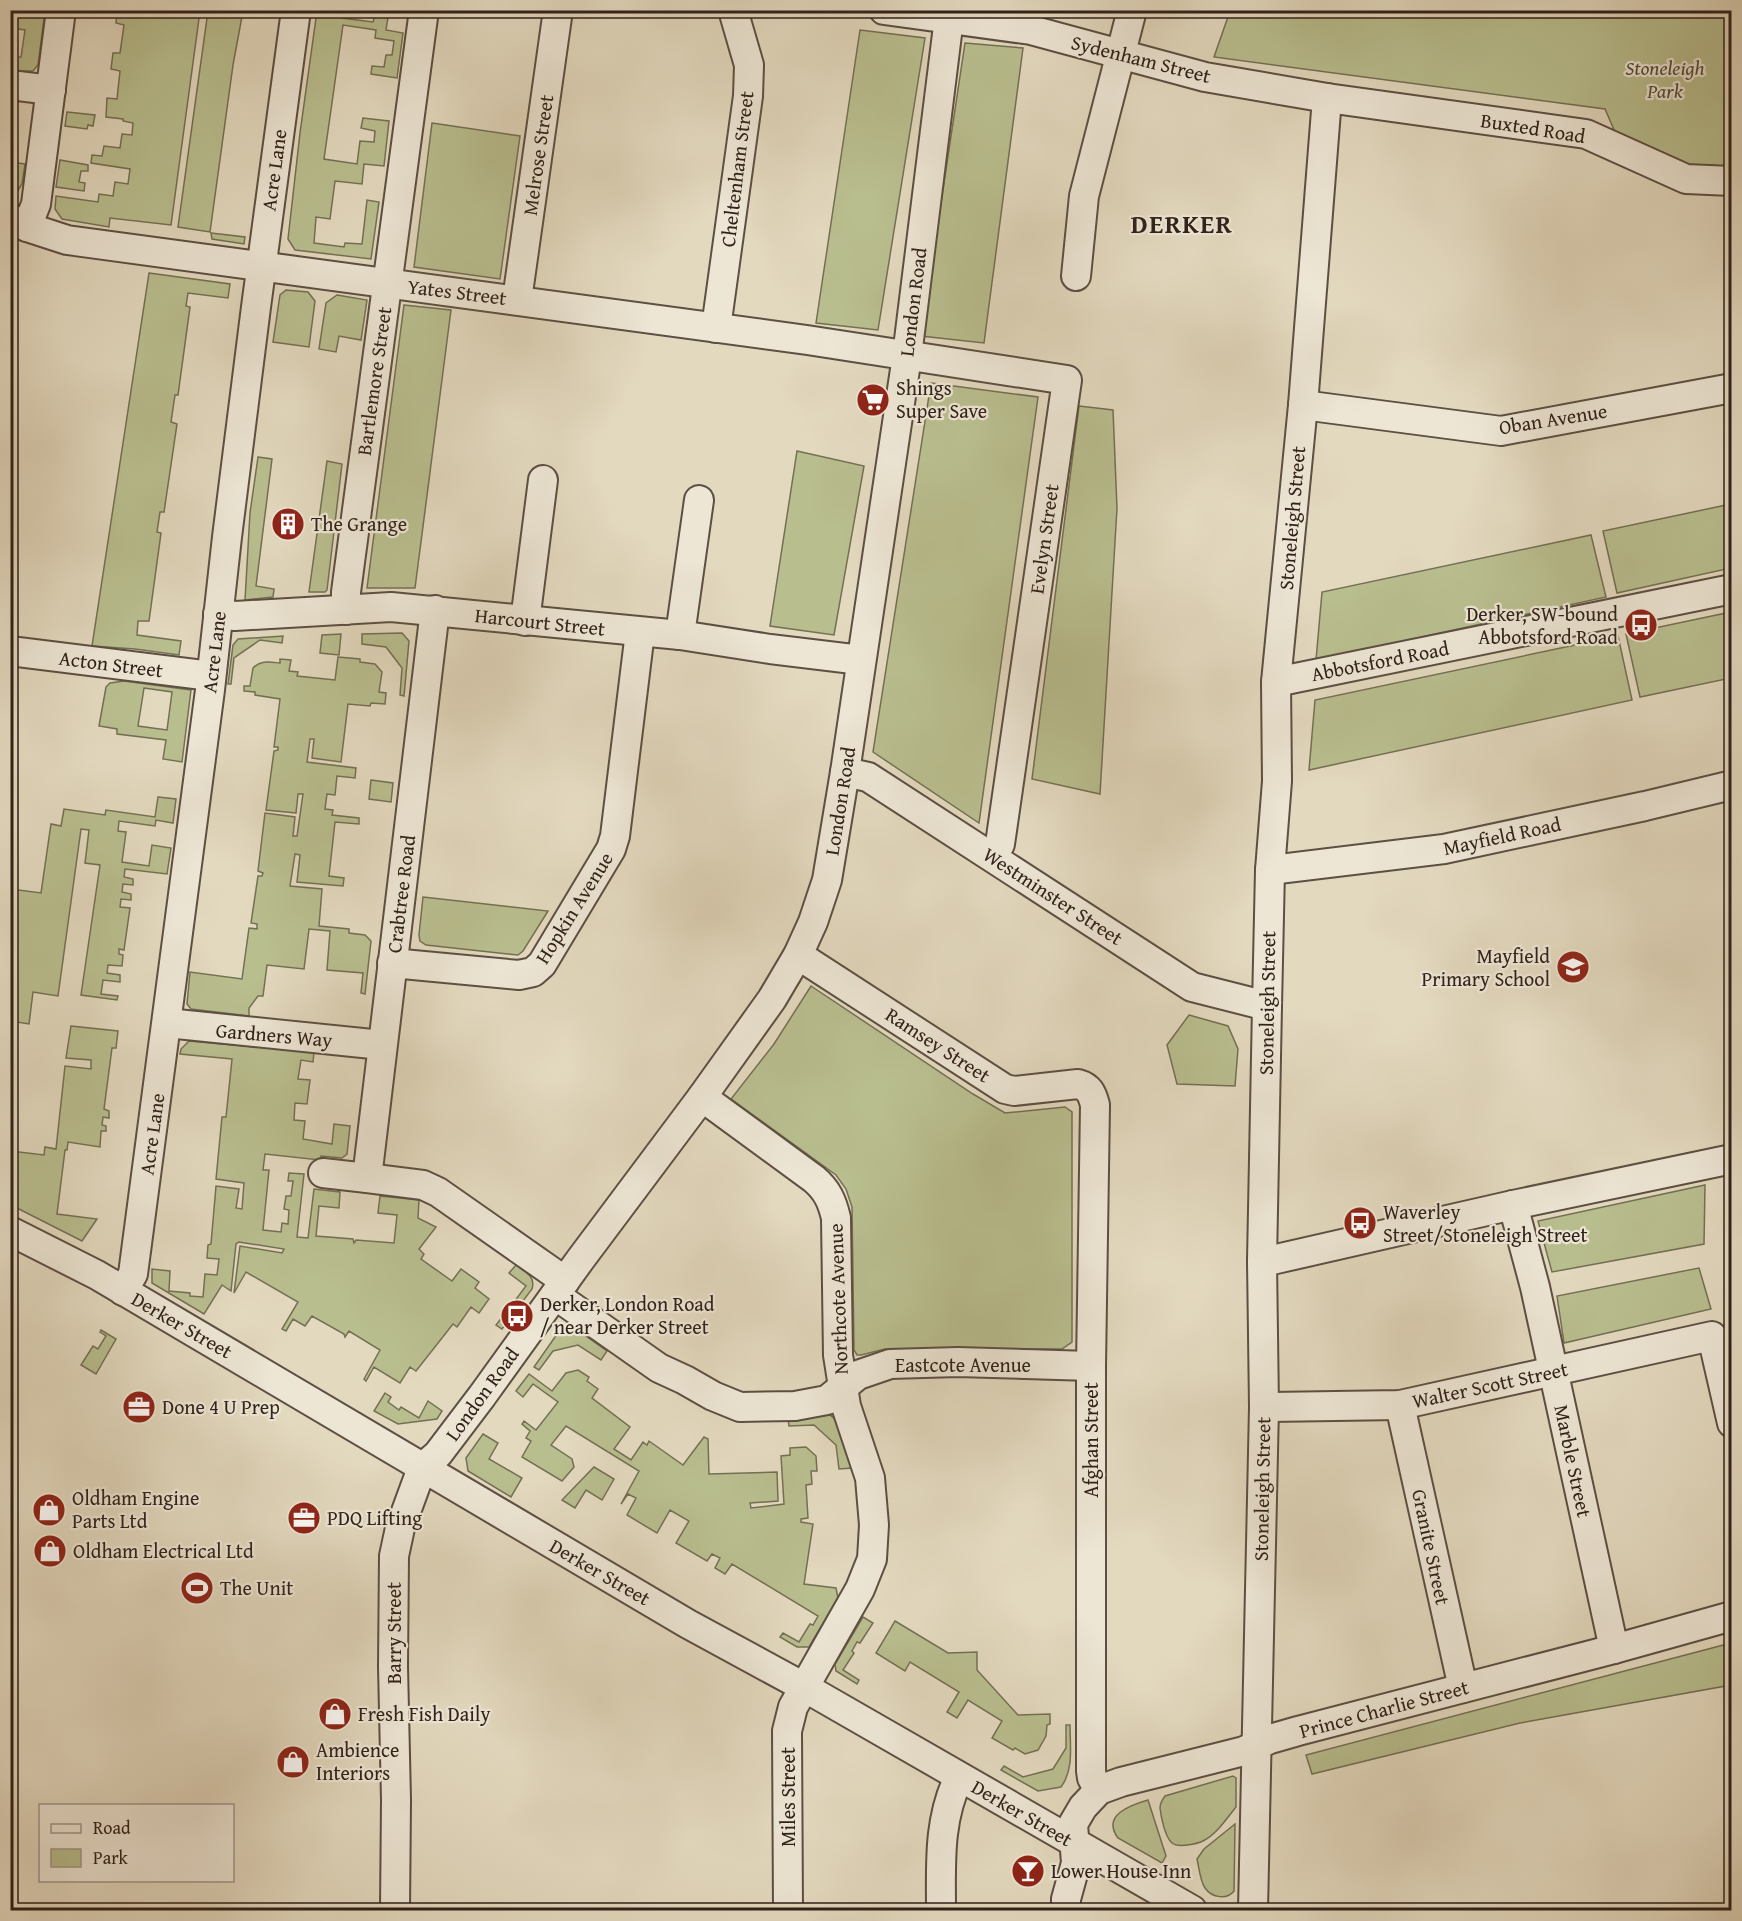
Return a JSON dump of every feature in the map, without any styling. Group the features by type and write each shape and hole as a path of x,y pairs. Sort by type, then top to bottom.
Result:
{"street":[{"path":"19,223 36,204 61,10"},
{"name":"Acre Lane","path":"123,1291 133,1274 167,1023 261,266 296,10"},
{"name":"Bartlemore Street","path":"346,610 346,592 424,10"},
{"name":"Melrose Street","path":"517,300 558,10"},
{"name":"Cheltenham Street","path":"716,328 748,96 749,64 734,10"},
{"name":"Sydenham Street","path":"884,10 949,15 1031,30 1205,77 1327,98"},
{"path":"1076,276 1084,196 1132,10"},
{"name":"London Road","path":"422,1468 438,1454 702,1097 772,999 798,955 813,922 827,880 845,772 907,356 949,15"},
{"path":"10,85 51,90"},
{"name":"Buxted Road","path":"1327,98 1586,134 1686,179 1731,181"},
{"name":"Stoneleigh Street","path":"1253,1911 1264,1407 1263,1261 1267,1006 1270,870 1277,781 1276,682 1303,405 1327,98"},
{"name":"Yates Street","path":"19,223 52,237 67,240 517,300 907,356"},
{"name":"Evelyn Street","path":"907,356 1067,380 1000,844 993,857"},
{"name":"Oban Avenue","path":"1303,405 1501,431 1731,388"},
{"path":"525,621 543,480"},
{"path":"680,635 699,501"},
{"name":"Abbotsford Road","path":"1276,682 1731,589"},
{"name":"Harcourt Street","path":"218,614 235,616 391,607 435,610 525,621 680,635 861,660"},
{"name":"Crabtree Road","path":"367,1178 435,610"},
{"name":"Hopkin Avenue","path":"392,963 519,975 533,972 542,964 611,849 615,836 640,632"},
{"name":"Acton Street","path":"10,651 211,676"},
{"name":"Westminster Street","path":"845,772 868,777 1192,987 1267,1006"},
{"name":"Mayfield Road","path":"1270,870 1444,849 1731,785"},
{"name":"Ramsey Street","path":"798,955 1005,1089 1014,1091 1078,1084 1089,1089"},
{"name":"Gardners Way","path":"167,1023 382,1045"},
{"name":"Afghan Street","path":"1089,1089 1095,1105 1091,1366 1091,1772 1099,1790"},
{"name":"Northcote Avenue","path":"702,1097 825,1188 836,1218 838,1355 846,1406 870,1478 874,1525 872,1560 860,1589 804,1687"},
{"path":"1263,1261 1514,1204 1731,1159"},
{"path":"323,1173 423,1185 438,1191 560,1288"},
{"name":"Marble Street","path":"1514,1204 1535,1287 1614,1649"},
{"name":"Derker Street","path":"10,1231 68,1259 688,1624 804,1687 1192,1911"},
{"name":"Eastcote Avenue","path":"560,1288 659,1368 713,1396 740,1407 769,1407 827,1400 858,1375 890,1364 958,1362 1091,1366"},
{"name":"Walter Scott Street","path":"1264,1407 1400,1405 1712,1336 1731,1423"},
{"name":"Granite Street","path":"1400,1405 1463,1688"},
{"name":"Barry Street","path":"395,1911 394,1556 400,1528 422,1468"},
{"name":"Prince Charlie Street","path":"1099,1790 1121,1782 1237,1752 1298,1731 1614,1649 1731,1616"},
{"name":"Miles Street","path":"788,1911 788,1731 793,1707 804,1687"},
{"path":"941,1911 941,1842 945,1810 959,1777"},
{"path":"1066,1911 1066,1899 1076,1863 1073,1824 1089,1799 1099,1790"}],"green space":[{"path":"11,10 45,11 38,65 33,71 11,71 11,61 14,61 14,57 21,57 25,30 12,28 14,15"},
{"path":"117,11 200,11 171,225 110,218 109,227 62,219 55,209 56,196 98,202 99,194 113,196 115,182 128,184 130,169 91,163 92,155 102,156 104,146 120,148 122,134 132,135 133,123 106,117 107,98 117,99 120,71 111,69 113,53 120,53 124,25 116,23"},
{"path":"208,11 243,11 233,65 210,232 178,227"},
{"path":"317,11 343,11 342,18 373,22 376,11 389,11 386,30 403,33 397,78 371,74 372,66 384,67 386,55 392,55 394,41 375,38 376,30 343,25 324,159 357,164 360,141 374,142 375,131 361,128 363,118 389,121 384,166 364,164 362,184 335,181 330,219 316,217 314,243 344,247 345,243 362,244 367,200 379,202 371,259 295,250 288,239"},
{"name":"Stoneleigh Park","path":"1230,11 1731,11 1731,169 1682,167 1615,132 1605,109 1214,57"},
{"path":"860,30 925,38 878,330 816,323"},
{"path":"965,43 1023,48 984,343 921,336"},
{"path":"67,112 95,115 93,126 88,125 87,129 65,126"},
{"path":"432,123 520,136 500,279 414,267"},
{"path":"60,160 88,165 88,171 81,171 79,182 85,183 84,191 56,187"},
{"path":"10,162 25,164 22,184 17,192 11,193"},
{"path":"211,233 245,237 244,244 212,239"},
{"path":"149,273 230,284 228,298 188,293 186,306 190,307 178,395 175,395 171,422 177,424 164,512 160,512 157,532 161,533 149,621 138,621 137,635 181,641 179,655 92,646"},
{"path":"286,290 308,292 315,301 309,347 273,342 280,295"},
{"path":"337,295 367,300 361,340 339,336 336,352 319,349 326,303"},
{"path":"404,305 451,310 415,588 367,588"},
{"path":"931,383 1038,397 979,823 873,752"},
{"path":"1079,406 1113,410 1117,508 1100,794 1032,779"},
{"path":"797,451 864,466 834,635 770,626"},
{"path":"258,457 272,459 256,586 274,589 273,597 245,600 250,513"},
{"path":"327,461 342,464 327,590 309,592"},
{"path":"1731,504 1731,568 1617,593 1603,531"},
{"path":"1591,535 1606,597 1316,660 1322,592"},
{"path":"1731,612 1731,678 1640,697 1626,634"},
{"path":"402,633 409,641 404,696 400,695 402,668 386,647 362,644 362,634"},
{"path":"341,634 339,655 320,653 322,635"},
{"path":"283,636 282,643 260,640 234,658 231,684 228,684 233,645 238,639"},
{"path":"1618,636 1632,700 1309,770 1315,700"},
{"path":"338,657 360,659 360,662 375,664 382,672 379,692 386,693 385,704 371,703 370,706 348,704 341,762 312,758 314,739 310,739 307,762 356,768 355,778 337,776 335,795 327,794 325,809 333,810 332,815 359,818 359,824 335,822 329,876 344,878 343,886 297,882 300,855 295,854 290,886 322,889 319,926 349,929 349,933 365,935 371,941 365,994 361,993 363,973 327,970 330,931 309,929 304,969 267,965 263,996 258,996 249,1008 249,1016 191,1009 187,1004 190,972 242,979 249,928 257,929 257,924 251,923 258,876 262,876 263,873 258,871 265,813 295,817 293,836 297,836 303,794 298,794 296,813 266,810 274,751 278,750 278,747 274,747 280,699 255,695 255,692 244,691 244,686 250,686 253,668 256,665 265,662 280,663 280,659 291,660 289,671 298,672 297,676 335,680"},
{"path":"124,681 191,690 182,762 163,759 166,740 117,734 117,729 99,726 106,687 110,683","holes":["144,688 172,692 167,730 138,726"]},
{"path":"371,780 393,783 391,802 369,799"},
{"path":"158,797 176,799 173,823 156,820 155,826 119,821 118,831 126,832 122,862 149,866 152,845 171,848 167,874 125,869 124,877 133,879 133,885 123,884 122,892 131,894 131,900 121,899 120,907 130,908 124,950 119,949 119,954 123,955 122,966 108,965 107,973 120,975 120,982 103,980 101,994 118,996 117,1000 81,995 100,865 85,863 89,830 81,829 58,996 33,992 29,1024 11,1021 11,889 41,893 51,824 61,826 64,809 105,815 106,810 155,817"},
{"path":"423,897 548,911 523,951 518,955 426,945 420,941 419,935"},
{"path":"811,986 1005,1113 1065,1107 1072,1112 1072,1342 1062,1349 885,1349 857,1355 854,1350 852,1207 846,1189 836,1175 731,1099 774,1044"},
{"path":"1189,1015 1228,1026 1238,1049 1235,1086 1177,1084 1167,1045"},
{"path":"71,1026 118,1031 116,1048 112,1048 104,1109 109,1111 109,1118 103,1117 102,1125 106,1126 106,1131 101,1131 100,1147 68,1142 67,1150 65,1150 57,1214 97,1219 82,1241 11,1205 11,1151 44,1155 45,1147 56,1149 65,1066 91,1069 91,1060 66,1058"},
{"path":"189,1041 314,1052 313,1062 301,1060 298,1079 310,1080 307,1104 295,1103 294,1120 305,1121 303,1139 332,1144 334,1124 350,1126 347,1154 342,1158 321,1156 320,1160 265,1154 263,1170 269,1170 263,1230 281,1232 282,1223 288,1224 289,1210 284,1209 286,1196 291,1196 293,1181 288,1181 289,1173 304,1174 297,1237 308,1238 314,1189 340,1192 339,1208 319,1206 316,1236 353,1239 354,1243 356,1240 394,1243 397,1215 378,1213 380,1196 419,1200 418,1218 436,1227 419,1249 424,1254 421,1259 452,1281 461,1269 479,1282 475,1288 489,1299 479,1313 471,1307 457,1327 453,1324 416,1371 410,1367 400,1383 374,1367 366,1381 364,1379 380,1350 349,1331 345,1337 344,1334 312,1316 305,1326 293,1319 286,1331 282,1329 298,1302 246,1272 234,1293 240,1246 282,1253 284,1249 239,1242 236,1244 231,1291 222,1285 204,1314 152,1283 152,1269 170,1271 169,1291 203,1297 205,1274 217,1275 219,1259 207,1258 208,1245 211,1244 216,1186 239,1189 236,1208 242,1209 244,1183 216,1179 222,1117 226,1117 232,1059 180,1054 181,1049"},
{"path":"1705,1185 1704,1244 1552,1272 1538,1221"},
{"path":"516,1265 526,1272 533,1285 502,1329 496,1325 506,1312 509,1314 516,1304 514,1302 526,1286 509,1273"},
{"path":"1699,1268 1711,1309 1564,1343 1557,1296"},
{"path":"570,1325 607,1351 601,1360 578,1345 553,1351 539,1370 534,1367 562,1327"},
{"path":"101,1330 116,1339 96,1374 81,1365 93,1346 98,1349 106,1336 100,1332"},
{"path":"578,1370 589,1377 587,1381 598,1389 592,1398 630,1427 614,1449 631,1460 643,1442 647,1445 649,1441 683,1465 704,1437 708,1439 709,1474 777,1472 778,1501 750,1503 751,1508 784,1504 781,1456 790,1455 790,1448 806,1447 816,1456 817,1471 811,1471 812,1484 806,1485 808,1518 801,1519 801,1522 813,1524 804,1584 836,1588 838,1598 809,1647 797,1647 780,1637 783,1633 799,1642 818,1616 732,1564 725,1574 715,1568 720,1558 712,1554 707,1561 676,1543 689,1521 670,1510 657,1533 627,1515 636,1498 628,1494 621,1504 639,1471 566,1426 551,1445 572,1459 574,1467 562,1481 522,1457 531,1441 526,1438 530,1431 522,1424 524,1421 536,1430 558,1402 533,1384 523,1397 516,1391 529,1374 552,1391 566,1373"},
{"path":"385,1393 391,1397 388,1402 399,1410 401,1407 419,1418 428,1401 442,1411 437,1419 398,1424 374,1411"},
{"path":"830,1415 842,1431 852,1468 839,1469 836,1445 814,1425 789,1426 788,1419"},
{"path":"483,1434 498,1443 489,1459 522,1478 511,1497 468,1471 466,1458"},
{"path":"594,1467 614,1479 602,1500 586,1490 575,1508 562,1500"},
{"path":"863,1617 873,1623 860,1643 857,1642 852,1651 854,1653 843,1670 859,1680 857,1684 836,1671 835,1664"},
{"path":"895,1621 948,1653 977,1652 977,1670 1018,1715 1050,1714 1046,1736 1038,1750 1025,1754 992,1738 1002,1721 968,1700 957,1718 947,1712 959,1692 910,1662 905,1671 876,1653"},
{"path":"1731,1643 1731,1685 1520,1723 1312,1774 1306,1755"},
{"path":"1066,1725 1070,1725 1070,1758 1068,1773 1061,1787 1038,1791 1001,1770 1004,1766 1023,1777 1053,1769 1066,1748"},
{"path":"1233,1776 1236,1778 1236,1807 1217,1830 1203,1841 1183,1845 1172,1843 1165,1832 1162,1821 1160,1805 1165,1796"},
{"path":"1148,1800 1166,1856 1162,1863 1118,1838 1114,1830 1113,1823 1120,1812"},
{"path":"1235,1824 1234,1891 1228,1896 1215,1896 1203,1885 1197,1859 1204,1849"}],"place":[{"name":"Shings Super Save","path":"873,400"},
{"name":"The Grange","path":"288,524"},
{"name":"Derker, SW-bound Abbotsford Road","path":"1641,625"},
{"name":"Mayfield Primary School","path":"1573,967"},
{"name":"Waverley Street/Stoneleigh Street","path":"1360,1223"},
{"name":"Derker, London Road / near Derker Street","path":"517,1316"},
{"name":"Done 4 U Prep","path":"139,1407"},
{"name":"Oldham Engine Parts Ltd","path":"49,1510"},
{"name":"PDQ Lifting","path":"304,1518"},
{"name":"Oldham Electrical Ltd","path":"50,1551"},
{"name":"The Unit","path":"197,1588"},
{"name":"Fresh Fish Daily","path":"335,1714"},
{"name":"Ambience Interiors","path":"293,1762"},
{"name":"Lower House Inn","path":"1028,1871"}],"district":[{"name":"DERKER","path":"1182,224"}]}
